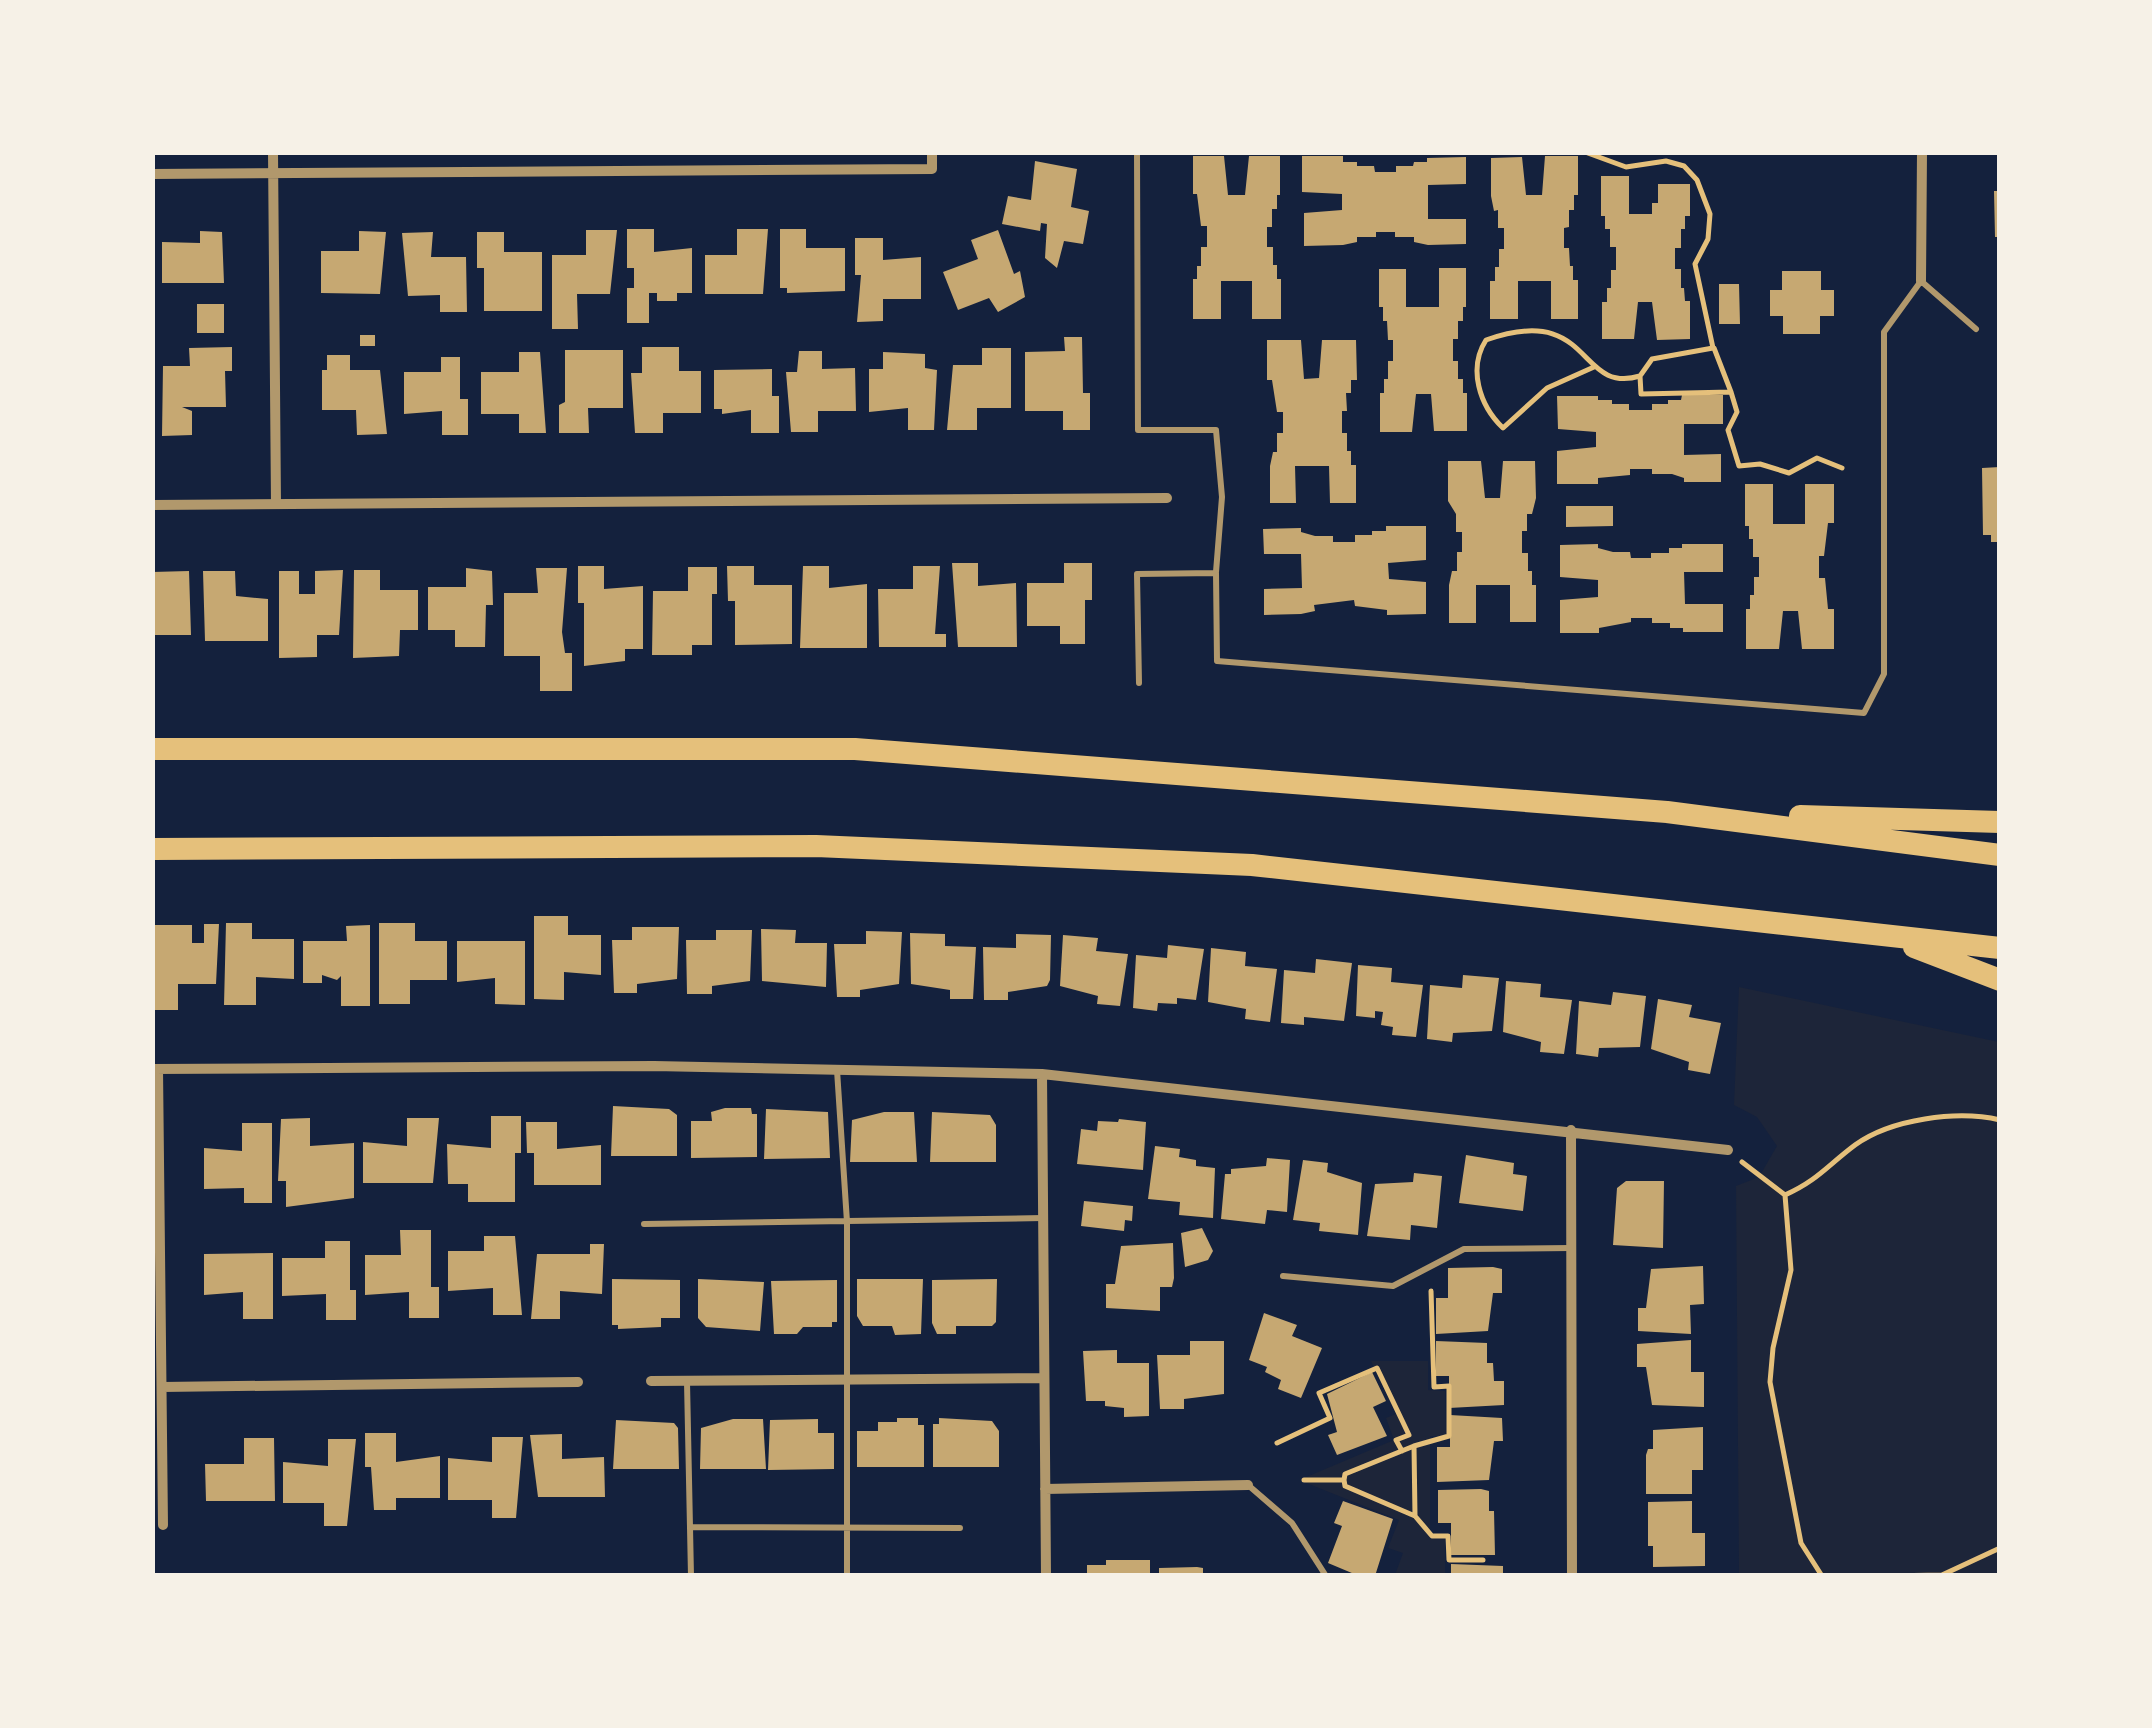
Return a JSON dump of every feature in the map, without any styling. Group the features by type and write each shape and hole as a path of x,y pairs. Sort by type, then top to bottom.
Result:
{"highway":[{"path":"152,750 855,750 1667,812 2000,822"},
{"path":"1667,812 2000,854"},
{"path":"152,849 816,846 1232,864 2000,948"},
{"path":"1882,935 2000,980"}],"street":[{"path":"273,152 276,504"},
{"path":"152,174 932,169 932,152"},
{"path":"1921,281 1922,152"},
{"path":"152,505 1167,498"},
{"path":"164,1525 155,1069 611,1066 1042,1074 1728,1150"},
{"path":"1042,1074 1046,1576"},
{"path":"1571,1130 1572,1576"},
{"path":"650,1381 1044,1378"},
{"path":"162,1386 578,1382"},
{"path":"1045,1489 1248,1485"}],"lane":[{"path":"1137,152 1138,430 1216,430 1222,497 1216,573 1217,661 1864,713 1884,674 1884,332 1921,281 1976,328"},
{"path":"1138,683 1138,574 1216,573"},
{"path":"838,1070 847,1222 847,1576"},
{"path":"644,1224 1043,1218"},
{"path":"1282,1276 1393,1286 1464,1249 1572,1248"},
{"path":"687,1381 691,1576"},
{"path":"1248,1485 1292,1524 1326,1576"},
{"path":"691,1527 960,1528"}],"path":[{"path":"1585,152 1626,167 1666,162 1684,166 1697,180 1710,214 1708,240 1694,264 1713,348 1737,412 1728,430 1738,466 1760,464 1789,473 1817,458 1842,468"},
{"path":"1594,367 1547,388 1503,428 1479,390 1475,369 1486,340 1538,328 1566,337 1594,367 1621,382 1640,376 1660,355 1713,348"},
{"path":"1640,376 1641,394 1731,392"},
{"path":"1785,1196 1819,1179 1857,1143 1914,1121 1980,1115 2000,1120"},
{"path":"1728,1150 1785,1196 1791,1270 1773,1348 1770,1382 1801,1543 1822,1576"},
{"path":"1431,1291 1434,1386 1449,1386 1449,1436 1345,1474 1345,1486 1415,1516 1432,1536 1448,1536 1449,1560 1482,1560"},
{"path":"1276,1443 1330,1418 1319,1393 1377,1368 1409,1435 1396,1440 1402,1452"},
{"path":"1414,1446 1415,1516"},
{"path":"1304,1480 1344,1480"},
{"path":"1884,1576 1942,1575 2000,1548"}],"shaded area":[{"path":"1739,987 1999,1042 1999,1575 1739,1575 1736,1186 1759,1177 1777,1146 1757,1117 1734,1105"},
{"path":"1371,1361 1428,1361 1428,1390 1445,1391 1446,1436 1430,1436 1430,1539 1445,1539 1445,1575 1395,1575 1403,1553 1388,1548 1399,1520 1304,1482 1304,1478 1394,1440 1386,1418 1396,1414"}],"building":[{"path":"1193,156 1224,156 1228,195 1245,195 1249,156 1280,156 1280,195 1277,209 1272,209 1272,227 1267,227 1267,247 1273,247 1273,265 1277,265 1277,279 1281,279 1281,319 1252,319 1252,281 1221,281 1221,319 1193,319 1193,279 1197,279 1197,266 1201,266 1201,247 1207,247 1207,226 1201,226 1197,194 1193,194"},
{"path":"1302,156 1343,156 1343,162 1374,166 1375,172 1396,172 1396,166 1413,166 1414,162 1427,162 1427,158 1466,157 1466,184 1428,185 1428,219 1466,219 1466,244 1428,245 1414,242 1414,237 1395,237 1395,232 1376,232 1376,237 1357,237 1357,242 1343,245 1304,246 1304,213 1342,210 1342,194 1302,192"},
{"path":"1545,156 1578,156 1578,195 1574,195 1574,210 1569,210 1569,227 1564,228 1564,248 1569,248 1573,280 1578,280 1578,319 1551,319 1551,281 1518,281 1518,319 1490,319 1490,281 1495,281 1495,267 1499,267 1499,249 1504,249 1504,228 1498,228 1498,210 1494,211 1491,196 1491,158 1522,157 1526,195 1542,195"},
{"path":"1035,161 1077,169 1071,207 1089,211 1083,244 1064,241 1057,268 1045,258 1047,224 1041,223 1040,231 1002,224 1008,196 1031,200"},
{"path":"1601,176 1629,176 1629,214 1652,214 1652,203 1658,203 1658,184 1690,184 1690,216 1685,216 1685,229 1681,229 1681,248 1675,248 1675,269 1681,269 1681,288 1685,301 1690,301 1690,339 1657,340 1652,302 1638,302 1634,339 1602,339 1602,302 1607,302 1607,288 1611,288 1611,270 1616,270 1616,247 1610,247 1610,229 1605,229 1605,216 1601,216"},
{"path":"1994,191 2000,191 2000,237 1995,237"},
{"path":"627,229 654,229 654,252 692,248 692,293 677,293 677,301 657,301 657,293 649,293 649,323 627,323 627,288 634,288 634,268 627,268"},
{"path":"737,229 768,229 763,294 705,294 705,255 737,255"},
{"path":"780,229 806,229 806,248 845,248 845,291 787,293 787,288 780,288"},
{"path":"586,230 617,230 610,294 577,294 578,329 552,329 552,255 586,255"},
{"path":"998,230 1014,274 1020,271 1025,297 998,312 989,298 958,310 943,272 978,259 971,240"},
{"path":"200,231 222,232 224,283 162,283 162,242 200,243"},
{"path":"359,231 386,232 380,294 321,293 321,251 359,251"},
{"path":"433,232 431,257 466,257 467,312 440,312 440,295 408,296 402,233"},
{"path":"477,232 504,232 504,252 542,252 542,311 484,311 484,268 477,268"},
{"path":"855,238 883,238 883,260 921,257 921,299 883,299 883,321 857,322 861,275 855,275"},
{"path":"1439,268 1466,268 1466,307 1463,321 1458,321 1458,339 1453,339 1453,361 1458,361 1458,379 1463,379 1463,393 1467,393 1467,431 1434,431 1431,394 1416,394 1412,432 1380,432 1380,393 1384,393 1384,379 1388,379 1388,361 1393,361 1393,340 1388,340 1387,321 1383,321 1383,307 1379,307 1379,269 1406,269 1406,307 1439,307"},
{"path":"1782,271 1821,271 1821,290 1834,290 1834,316 1820,316 1820,334 1783,334 1783,316 1770,316 1770,290 1782,290"},
{"path":"1719,284 1739,284 1740,324 1719,324"},
{"path":"197,304 224,304 224,333 197,333"},
{"path":"360,335 375,335 375,346 360,346"},
{"path":"1064,337 1082,337 1083,393 1090,393 1090,430 1063,430 1063,411 1025,411 1025,352 1065,351"},
{"path":"1267,340 1301,340 1304,379 1319,378 1322,340 1356,340 1357,380 1351,380 1351,393 1346,393 1342,433 1347,433 1351,465 1356,465 1356,503 1330,503 1329,466 1295,466 1296,503 1270,503 1270,466 1273,452 1277,452 1277,433 1283,433 1283,412 1277,412 1272,380 1267,380"},
{"path":"232,347 232,371 225,371 226,407 182,407 192,411 192,435 162,436 163,366 190,366 189,348"},
{"path":"642,347 679,347 679,371 701,371 701,413 663,413 663,433 635,433 631,373 642,373"},
{"path":"982,348 1011,348 1011,408 977,408 977,430 947,430 953,365 982,365"},
{"path":"565,350 623,350 623,408 588,408 589,433 559,433 559,405 565,402"},
{"path":"799,351 822,351 822,369 855,368 856,411 818,411 818,432 791,432 786,372 797,372"},
{"path":"519,352 540,352 546,433 519,433 519,414 481,414 481,372 519,372"},
{"path":"883,352 925,354 925,368 937,370 934,430 908,430 908,408 869,412 869,369 883,369"},
{"path":"327,355 350,355 350,370 380,370 387,434 357,435 356,410 322,410 322,370 327,370"},
{"path":"441,357 460,357 460,399 468,399 468,435 442,435 442,411 404,414 404,372 441,372"},
{"path":"772,369 772,396 779,396 779,433 751,433 751,410 722,414 722,409 714,409 714,370"},
{"path":"1682,395 1723,395 1723,424 1684,424 1684,455 1721,454 1721,482 1684,482 1684,478 1672,474 1652,474 1652,469 1630,469 1630,475 1598,478 1598,484 1557,484 1557,451 1596,447 1596,432 1558,429 1557,396 1598,396 1598,400 1612,400 1612,404 1629,404 1629,410 1652,410 1652,404 1668,404 1668,400 1681,400"},
{"path":"1448,461 1481,461 1485,498 1500,498 1503,461 1535,461 1536,498 1532,514 1527,514 1527,531 1522,531 1522,553 1528,553 1528,571 1532,571 1532,585 1536,585 1536,622 1510,622 1510,585 1476,585 1476,623 1449,623 1449,585 1452,571 1457,571 1457,552 1462,552 1462,532 1456,532 1456,514 1448,501"},
{"path":"2000,467 2000,542 1991,542 1991,535 1983,535 1982,468"},
{"path":"1745,484 1773,484 1773,524 1805,524 1805,484 1834,484 1834,523 1828,523 1824,556 1819,556 1819,578 1825,578 1828,609 1834,609 1834,649 1802,649 1798,611 1783,611 1779,649 1746,649 1746,609 1750,609 1750,595 1754,595 1754,577 1759,577 1759,557 1753,557 1753,539 1749,539 1749,526 1745,526"},
{"path":"1566,506 1613,506 1613,526 1566,527"},
{"path":"1386,526 1426,526 1426,560 1388,563 1389,579 1426,582 1426,614 1387,615 1387,610 1355,606 1354,600 1314,605 1315,611 1301,614 1264,615 1264,589 1302,588 1301,554 1264,554 1263,529 1301,528 1301,532 1315,536 1333,536 1333,542 1355,542 1355,535 1386,531"},
{"path":"1598,544 1598,548 1613,552 1630,552 1631,558 1651,558 1651,553 1669,553 1669,548 1682,548 1682,544 1723,544 1723,572 1684,572 1685,604 1723,604 1723,632 1683,632 1683,628 1670,628 1670,623 1652,623 1652,618 1631,618 1631,622 1599,628 1599,633 1560,633 1560,600 1598,597 1598,580 1560,577 1560,545"},
{"path":"952,563 978,563 978,586 1016,583 1017,647 958,647"},
{"path":"1064,563 1092,563 1092,600 1085,600 1085,644 1060,644 1060,626 1027,626 1027,583 1064,583"},
{"path":"578,566 604,566 604,589 643,586 643,649 625,649 625,661 584,666 584,603 578,603"},
{"path":"727,566 754,566 754,585 792,585 792,644 735,645 735,601 728,601"},
{"path":"803,566 829,566 829,588 867,584 867,648 800,648"},
{"path":"913,566 940,566 935,634 946,634 946,647 879,647 878,589 913,589"},
{"path":"688,567 717,567 717,594 712,594 712,645 692,645 692,655 652,655 653,591 688,591"},
{"path":"466,568 492,571 493,605 486,605 485,647 455,647 455,630 428,630 428,587 466,587"},
{"path":"536,568 567,568 562,632 565,653 572,653 572,691 540,691 540,656 504,656 504,593 538,593"},
{"path":"343,570 339,635 317,635 317,657 279,658 279,571 299,571 299,594 315,594 315,571"},
{"path":"354,570 380,570 380,590 418,590 418,630 400,630 399,656 353,658"},
{"path":"189,571 191,635 152,635 152,572"},
{"path":"203,571 235,571 236,596 268,599 268,641 205,641"},
{"path":"534,916 568,916 568,935 601,935 601,975 564,972 564,1000 534,999"},
{"path":"226,923 252,923 252,939 294,939 294,979 256,977 256,1005 224,1005"},
{"path":"379,923 415,923 415,941 447,941 447,980 410,980 410,1004 379,1004"},
{"path":"204,924 219,924 216,984 178,984 178,1010 152,1010 152,925 192,925 192,943 204,943"},
{"path":"370,925 370,1006 341,1006 341,976 337,980 322,975 322,983 303,983 303,941 347,941 346,926"},
{"path":"632,927 679,927 677,979 637,984 637,993 614,993 612,940 632,940"},
{"path":"761,929 796,930 795,943 827,943 826,987 762,981"},
{"path":"716,930 752,930 750,981 712,986 712,994 687,994 686,940 716,940"},
{"path":"866,931 902,932 899,984 860,990 860,997 837,997 834,944 866,944"},
{"path":"910,933 945,934 945,946 976,947 973,999 950,999 950,990 911,984"},
{"path":"1016,934 1051,935 1050,980 1047,986 1008,992 1008,1000 984,1000 983,947 1016,948"},
{"path":"1063,935 1098,938 1096,951 1128,954 1120,1006 1097,1004 1098,996 1060,986"},
{"path":"457,941 525,941 525,1005 495,1004 495,978 457,982"},
{"path":"1168,945 1204,949 1196,1000 1177,998 1177,1004 1158,1003 1157,1011 1133,1008 1136,955 1167,958"},
{"path":"1211,948 1246,952 1245,966 1277,969 1270,1022 1245,1019 1246,1009 1208,1002"},
{"path":"1316,959 1352,963 1344,1021 1304,1017 1304,1025 1281,1023 1284,970 1315,973"},
{"path":"1358,965 1392,968 1391,982 1423,985 1416,1037 1392,1035 1393,1027 1381,1025 1383,1012 1375,1011 1375,1018 1356,1016"},
{"path":"1463,975 1499,978 1492,1031 1453,1033 1452,1042 1427,1039 1430,985 1462,988"},
{"path":"1506,981 1541,984 1540,997 1572,1000 1564,1054 1540,1052 1541,1042 1503,1032"},
{"path":"1613,992 1646,996 1640,1047 1599,1048 1598,1057 1576,1054 1579,1001 1611,1005"},
{"path":"1658,999 1692,1005 1689,1017 1721,1023 1710,1074 1688,1070 1689,1062 1651,1049"},
{"path":"613,1106 669,1109 677,1115 677,1156 611,1156"},
{"path":"751,1108 752,1114 757,1114 757,1157 691,1158 691,1121 712,1121 711,1112"},
{"path":"766,1109 828,1112 830,1158 764,1159"},
{"path":"884,1112 914,1112 917,1162 850,1162 852,1120"},
{"path":"932,1112 990,1115 996,1125 996,1162 930,1162"},
{"path":"491,1116 521,1116 521,1153 515,1153 515,1202 468,1202 468,1184 448,1184 447,1144 491,1148"},
{"path":"310,1118 310,1146 354,1143 354,1198 286,1207 286,1181 278,1181 281,1119"},
{"path":"407,1118 439,1118 433,1183 363,1183 363,1142 407,1146"},
{"path":"1098,1121 1146,1122 1143,1170 1077,1164 1081,1129 1097,1131"},
{"path":"526,1122 557,1122 557,1149 601,1145 601,1185 534,1185 534,1153 527,1153"},
{"path":"242,1123 272,1123 272,1203 244,1203 244,1188 204,1189 204,1148 242,1151"},
{"path":"1155,1146 1180,1149 1179,1157 1196,1160 1196,1166 1215,1168 1213,1218 1179,1215 1180,1202 1148,1199"},
{"path":"1466,1155 1514,1163 1513,1174 1527,1176 1523,1211 1459,1203"},
{"path":"1267,1158 1290,1160 1287,1212 1267,1210 1265,1224 1221,1219 1225,1174 1231,1174 1231,1169 1266,1166"},
{"path":"1303,1160 1328,1163 1327,1172 1362,1183 1358,1235 1319,1231 1320,1223 1293,1220"},
{"path":"1414,1173 1442,1176 1437,1228 1411,1225 1410,1240 1367,1236 1375,1184 1413,1182"},
{"path":"1626,1181 1664,1181 1663,1248 1613,1245 1617,1188"},
{"path":"1084,1201 1133,1206 1132,1221 1125,1220 1124,1231 1081,1226"},
{"path":"1202,1228 1213,1251 1208,1260 1185,1267 1181,1233"},
{"path":"400,1230 431,1230 431,1287 439,1287 439,1318 409,1318 409,1292 365,1295 365,1255 401,1255"},
{"path":"484,1236 515,1236 522,1315 493,1315 493,1288 448,1291 448,1251 484,1251"},
{"path":"325,1241 350,1241 350,1290 356,1290 356,1320 326,1320 326,1294 282,1296 282,1258 325,1258"},
{"path":"1173,1243 1174,1278 1172,1287 1160,1287 1160,1311 1106,1308 1106,1284 1115,1284 1121,1246"},
{"path":"590,1244 604,1244 602,1294 560,1291 560,1319 531,1319 537,1254 590,1254"},
{"path":"273,1253 273,1319 243,1319 243,1292 204,1295 204,1254"},
{"path":"1703,1266 1704,1304 1690,1305 1691,1334 1638,1331 1638,1308 1646,1308 1651,1269"},
{"path":"1448,1268 1502,1269 1502,1293 1493,1293 1488,1331 1436,1334 1436,1298 1448,1298"},
{"path":"612,1279 680,1280 680,1318 661,1318 661,1327 618,1329 618,1325 612,1325"},
{"path":"698,1279 764,1282 760,1331 706,1327 698,1318"},
{"path":"857,1279 923,1279 921,1334 895,1335 892,1326 863,1326 857,1316"},
{"path":"997,1279 996,1322 992,1326 956,1326 956,1334 937,1334 932,1323 932,1280"},
{"path":"837,1280 837,1322 832,1322 832,1327 803,1327 797,1334 774,1334 771,1281"},
{"path":"1264,1313 1297,1325 1292,1336 1322,1348 1301,1398 1278,1389 1281,1380 1265,1372 1267,1367 1249,1360"},
{"path":"1691,1340 1691,1372 1704,1372 1704,1407 1652,1405 1646,1367 1637,1367 1637,1344"},
{"path":"1190,1341 1224,1341 1224,1394 1184,1399 1184,1409 1160,1409 1157,1355 1190,1355"},
{"path":"1436,1341 1487,1343 1487,1363 1493,1363 1494,1381 1504,1381 1504,1405 1449,1408 1449,1376 1436,1376"},
{"path":"1117,1350 1117,1363 1149,1363 1149,1416 1124,1417 1124,1408 1105,1406 1105,1401 1086,1401 1083,1351"},
{"path":"1372,1372 1386,1401 1373,1407 1387,1436 1337,1455 1328,1435 1337,1432 1327,1394"},
{"path":"1450,1415 1502,1418 1503,1441 1494,1441 1489,1480 1437,1482 1437,1447 1450,1447"},
{"path":"897,1418 918,1418 918,1425 924,1425 924,1467 857,1467 857,1431 878,1431 878,1422 897,1422"},
{"path":"939,1418 992,1421 999,1431 999,1467 933,1467 933,1424 939,1424"},
{"path":"733,1419 763,1419 766,1469 700,1469 701,1428"},
{"path":"818,1419 818,1433 834,1433 834,1469 768,1470 770,1420"},
{"path":"616,1420 674,1423 678,1428 679,1469 613,1469"},
{"path":"1703,1427 1703,1470 1692,1470 1692,1494 1646,1494 1646,1455 1648,1449 1653,1449 1653,1430"},
{"path":"365,1433 396,1433 396,1462 440,1456 440,1498 396,1498 396,1510 374,1510 371,1467 365,1467"},
{"path":"562,1434 562,1459 604,1457 605,1497 538,1497 530,1435"},
{"path":"492,1437 523,1437 516,1518 492,1518 492,1500 448,1500 448,1458 492,1462"},
{"path":"244,1438 274,1438 275,1501 206,1501 205,1464 244,1464"},
{"path":"328,1439 356,1439 347,1526 324,1526 324,1503 283,1503 283,1462 328,1466"},
{"path":"1438,1490 1489,1491 1489,1511 1494,1511 1495,1555 1451,1555 1451,1523 1438,1523"},
{"path":"1343,1501 1393,1519 1375,1576 1359,1576 1328,1563 1342,1526 1334,1523"},
{"path":"1692,1501 1692,1533 1705,1533 1705,1566 1653,1567 1653,1546 1648,1546 1648,1502"},
{"path":"1106,1560 1150,1560 1150,1576 1087,1576 1087,1565 1106,1565"},
{"path":"1451,1564 1503,1566 1503,1576 1451,1576"},
{"path":"1159,1568 1203,1568 1203,1576 1159,1576"}]}
